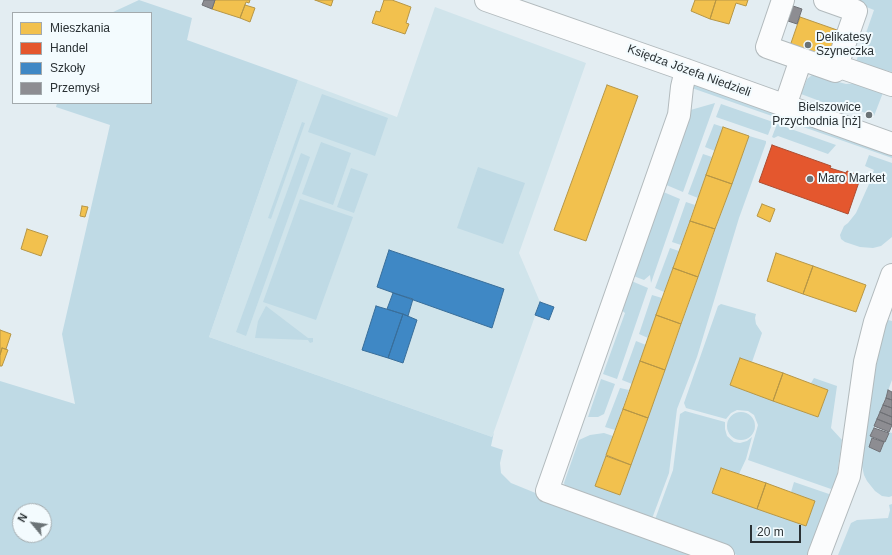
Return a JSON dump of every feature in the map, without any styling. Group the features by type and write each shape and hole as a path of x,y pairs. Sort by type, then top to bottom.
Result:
{"street":[{"name":"Księdza Józefa Niedzieli","path":"486,0 892,144"},
{"path":"783,0 767,47 835,71 856,10 826,0"},
{"path":"785,106 801,59"},
{"path":"837,66 892,85"},
{"path":"686,70 679,114 546,491 723,555"},
{"path":"819,555 849,476 865,362 875,322 892,275"}],"shaded area":[{"path":"139,0 192,18 187,40 298,80 209,337 492,437 494,432 491,446 503,450 500,463 501,473 511,483 560,503 704,555 0,555 0,381 75,404 62,334 110,125 56,107 57,104 152,104 152,12 113,12"},
{"path":"849,0 892,0 892,72 856,62 874,10"},
{"path":"435,7 586,63 519,253 540,302 492,437 209,337 298,80 397,117"},
{"path":"812,75 846,84 861,83 884,90 874,116 860,111 833,106 801,94 807,79"},
{"path":"693,83 892,154 892,158 689,87"},
{"path":"322,94 388,118 375,156 308,132"},
{"path":"715,103 683,192 664,184 687,111"},
{"path":"721,104 773,122 768,135 716,117"},
{"path":"302,122 305,123 271,219 268,218"},
{"path":"714,124 723,127 715,151 705,147"},
{"path":"777,124 836,145 828,154 778,136 774,138 772,137"},
{"path":"749,136 766,141 766,143 739,218 697,357 677,409 669,473 650,524 565,486 564,483 579,440 590,435 604,433 613,436 595,486 620,495"},
{"path":"321,142 351,153 333,205 302,194"},
{"path":"301,153 310,157 246,336 236,332"},
{"path":"703,154 712,157 698,198 688,194"},
{"path":"869,155 892,163 892,237 881,246 873,248 860,247 845,242 841,239 840,235 844,226 856,213 869,184 874,170 865,166"},
{"path":"478,167 525,183 503,244 457,228"},
{"path":"351,168 368,174 354,213 337,207"},
{"path":"661,191 680,199 651,283 650,275 644,280 631,275"},
{"path":"300,199 353,217 316,320 263,302"},
{"path":"686,202 695,205 681,245 672,242"},
{"path":"670,248 679,251 664,292 655,288"},
{"path":"629,280 648,288 617,379 603,374 625,313 619,308"},
{"path":"652,295 662,298 648,338 639,334"},
{"path":"721,304 756,314 756,324 762,333 752,362 740,358 730,385 818,417 828,390 811,383 814,378 837,386 831,428 842,440 835,485 831,489 748,460 758,425 754,415 748,411 737,410 731,413 726,419 686,408 684,403 718,306"},
{"path":"266,306 308,338 313,338 313,342 310,343 308,340 255,338 258,321"},
{"path":"884,319 892,321 892,380 871,436 872,438 869,447 880,452 889,432 892,433 892,496 889,497 882,496 875,491 867,481 860,457 862,437"},
{"path":"636,341 646,345 632,384 622,380"},
{"path":"601,379 615,384 604,414 598,417 588,417"},
{"path":"620,388 629,390 615,430 605,427"},
{"path":"685,411 725,422 727,436 734,442 740,443 747,441 752,437 746,459 739,474 721,468 712,493 806,526 815,501 791,492 794,482 829,494 808,555 737,555 653,525 673,470 680,414"},
{"path":"741,412 751,416 755,426 751,436 741,440 731,436 727,426 731,416"},
{"path":"892,504 892,555 838,555 851,523 857,520 888,518 890,510 889,505"}],"building: Mieszkania":[{"path":"215,0 250,0 249,3 246,2 240,18 212,9"},
{"path":"315,0 333,0 331,6"},
{"path":"384,0 392,0 411,7 406,23 409,24 405,34 372,23 376,11 380,12"},
{"path":"695,0 716,0 710,19 691,11"},
{"path":"716,0 748,0 746,6 736,3 729,24 710,19"},
{"path":"245,5 255,8 250,22 240,18"},
{"path":"800,17 837,30 828,59 790,46"},
{"path":"607,85 638,96 586,241 554,230"},
{"path":"723,127 749,136 732,184 706,175"},
{"path":"706,175 732,184 715,229 690,221"},
{"path":"762,204 775,209 770,222 757,216"},
{"path":"82,206 88,207 85,217 80,216"},
{"path":"690,221 715,229 698,277 673,268"},
{"path":"27,229 48,236 41,256 21,249"},
{"path":"776,253 813,266 803,294 767,281"},
{"path":"813,266 866,285 856,312 803,294"},
{"path":"673,268 698,277 681,324 656,315"},
{"path":"656,315 681,324 665,370 640,361"},
{"path":"0,330 11,334 6,349 2,348 0,355"},
{"path":"2,348 8,350 2,366 0,366 0,355"},
{"path":"740,358 783,373 773,401 730,385"},
{"path":"640,361 665,370 648,418 623,409"},
{"path":"783,373 828,390 818,417 773,401"},
{"path":"623,409 648,418 631,465 606,455"},
{"path":"606,456 631,465 620,495 595,486"},
{"path":"721,468 766,483 757,509 712,493"},
{"path":"766,483 815,501 806,526 757,509"}],"building: Handel":[{"name":"Maro Market","path":"772,145 831,166 830,168 846,173 847,171 861,176 848,214 759,182"}],"building: Szkoły":[{"path":"389,250 504,289 492,328 377,287"},
{"path":"393,293 413,299 408,316 387,309"},
{"path":"540,302 554,307 549,320 535,315"},
{"path":"376,306 403,314 388,358 362,350"},
{"path":"403,314 417,320 403,363 388,358"}],"building: Przemysł":[{"path":"204,0 215,0 212,9 202,5"},
{"path":"793,6 802,9 797,24 788,21"},
{"path":"888,390 892,392 892,400 886,398"},
{"path":"886,398 892,400 892,408 883,405"},
{"path":"883,405 892,408 892,417 880,412"},
{"path":"880,412 892,417 892,425 877,419"},
{"path":"877,419 892,425 889,432 874,426"},
{"path":"874,428 889,433 885,442 870,436"},
{"path":"872,438 884,442 880,452 869,447"}],"place":[{"name":"Delikatesy Szyneczka","path":"808,45"},
{"name":"Bielszowice Przychodnia [nż]","path":"869,115"},
{"name":"Maro Market","path":"810,179"}]}
